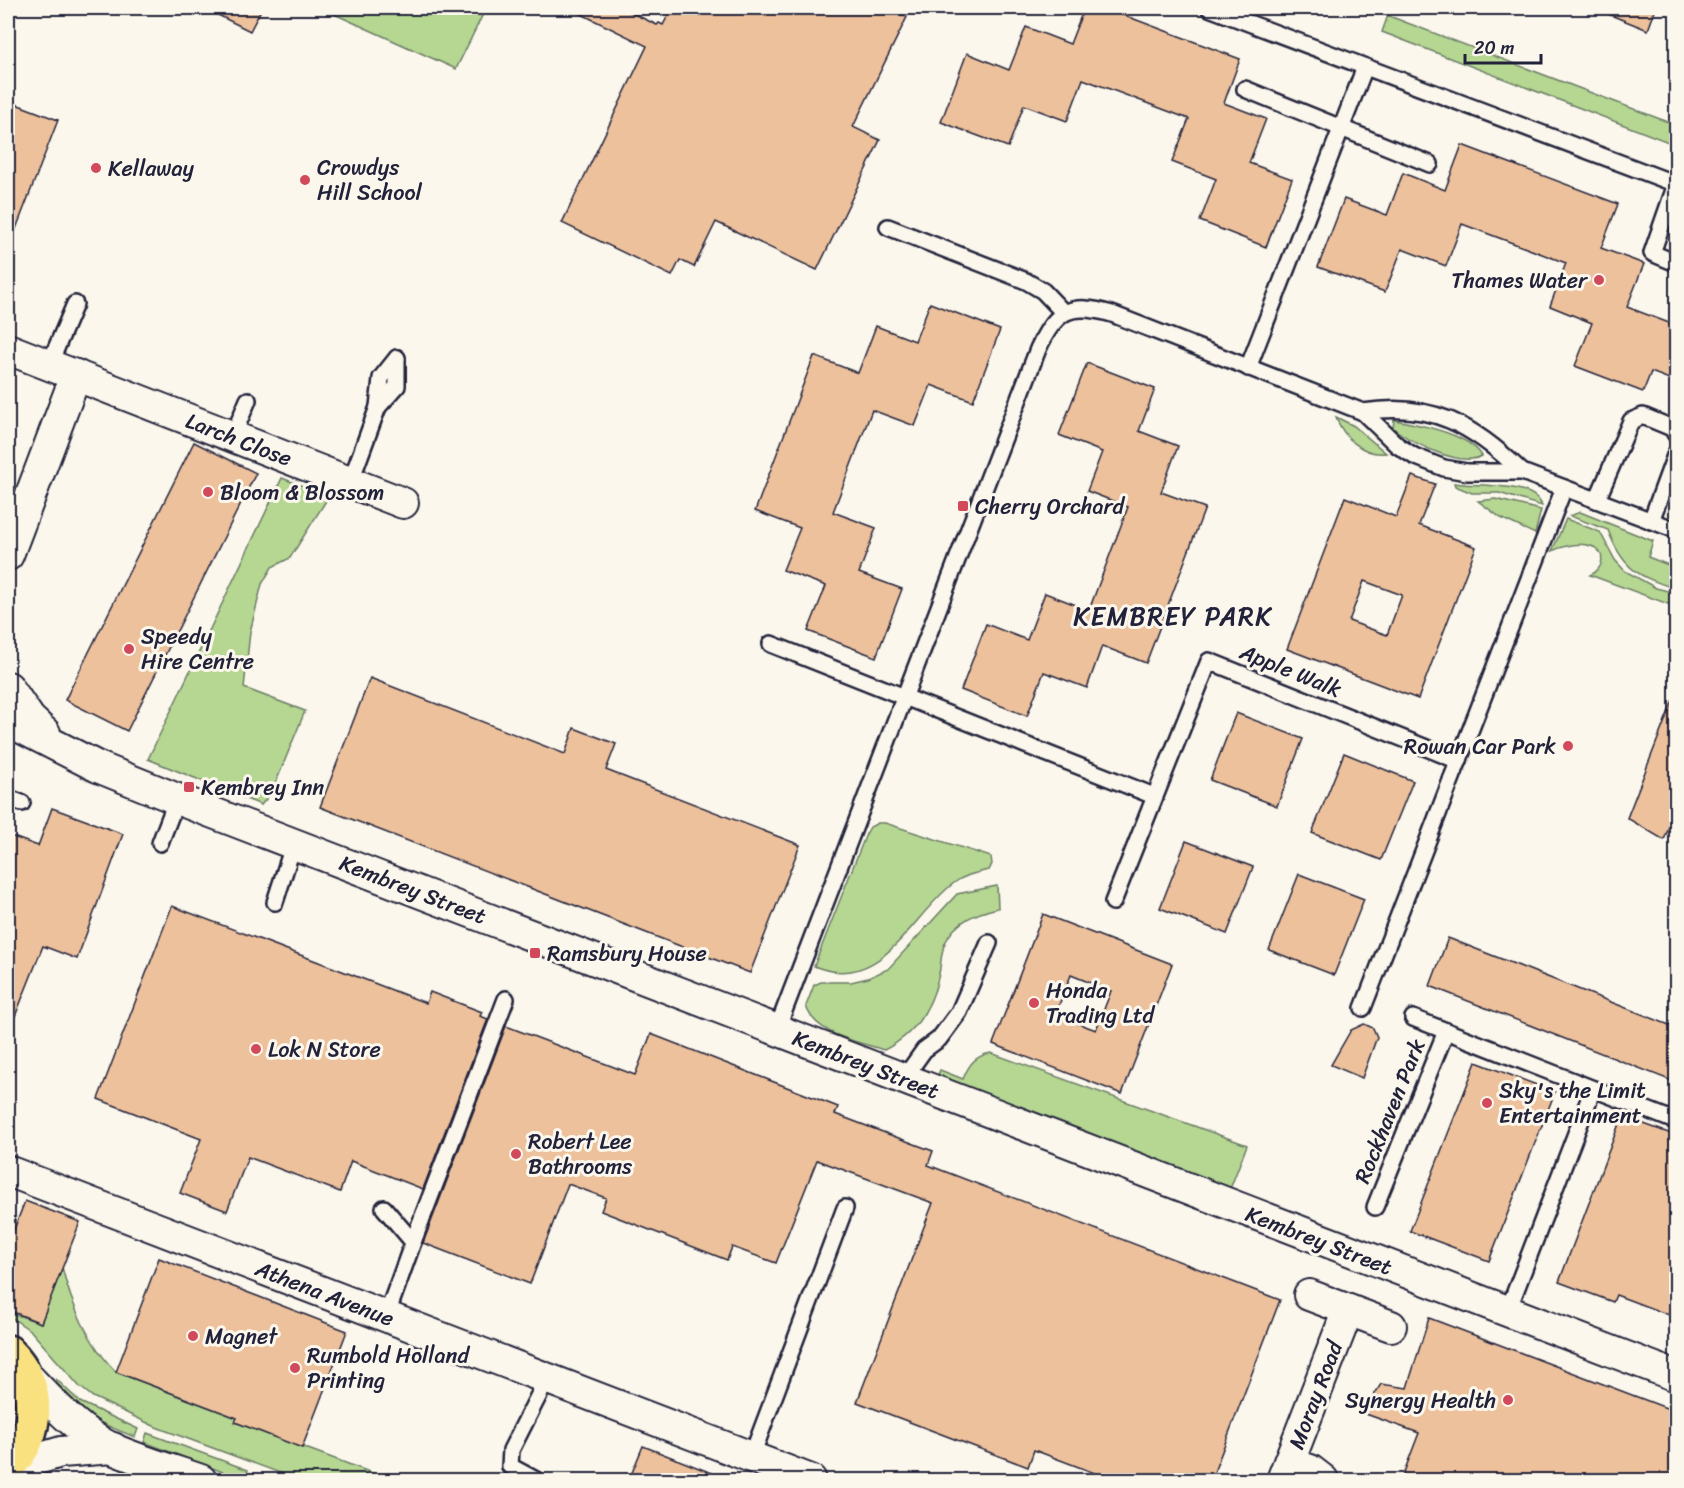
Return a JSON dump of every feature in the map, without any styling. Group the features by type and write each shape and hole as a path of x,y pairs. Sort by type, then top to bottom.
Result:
{"main road":[{"path":"8,1467 20,1453 32,1426 33,1399 16,1363"}],"street":[{"name":"Larch Close","path":"8,349 403,503"},
{"path":"8,555 63,370"},
{"name":"Kembrey Street","path":"8,687 30,718 58,746"},
{"name":"Kembrey Street","path":"8,721 98,767 177,799 904,1078 1507,1313 1677,1376"},
{"name":"Athena Avenue","path":"8,1171 811,1480"},
{"path":"1309,1295 1392,1326"},
{"name":"Moray Road","path":"1285,1472 1348,1310"},
{"path":"16,1363 69,1418 113,1448 201,1480"},
{"path":"8,1467 61,1452 113,1448"},
{"path":"1285,1472 1310,1470 1323,1480"}],"lane":[{"path":"1209,8 1676,184 1652,253 1677,263"},
{"path":"1248,368 1365,67"},
{"path":"1245,89 1430,164"},
{"path":"888,227 1026,281 1043,291 1063,312"},
{"path":"63,370 75,304"},
{"path":"777,1029 1038,349 1047,330 1063,312 1090,308 1112,314 1363,412 1397,445 1414,456 1444,468 1467,472 1522,472"},
{"path":"233,436 248,400"},
{"path":"351,483 378,407"},
{"path":"1363,412 1393,408 1417,409 1446,419 1481,436 1522,472 1677,530"},
{"path":"1597,500 1631,421 1643,416 1672,428 1677,435"},
{"path":"1651,521 1677,453"},
{"path":"1363,1008 1564,488"},
{"path":"771,644 1154,796"},
{"name":"Apple Walk","path":"1113,902 1209,661 1459,761"},
{"path":"8,798 22,803"},
{"path":"160,843 177,799"},
{"path":"274,902 294,843"},
{"path":"904,1078 924,1050 939,1039 959,1012 989,943"},
{"path":"386,1317 412,1242 506,999"},
{"name":"Rockhaven Park","path":"1413,1018 1670,1119"},
{"name":"Rockhaven Park","path":"1375,1207 1446,1031"},
{"path":"1507,1313 1593,1089"},
{"path":"384,1208 412,1242"},
{"path":"751,1458 845,1208"},
{"path":"536,1480 510,1466 511,1450 547,1379"}],"green space":[{"path":"321,8 486,8 456,69"},
{"path":"1368,8 1391,8 1389,16 1676,125 1676,145 1382,32 1388,15"},
{"path":"1336,417 1354,426 1386,453 1369,451 1355,444"},
{"path":"1394,420 1429,427 1455,436 1475,448 1482,456 1461,459 1436,452 1393,428"},
{"path":"282,478 329,496 290,558 272,567 262,584 250,632 244,688 305,711 272,792 261,805 148,759"},
{"path":"1454,483 1517,489 1537,498 1542,506 1499,493 1472,493 1455,486"},
{"path":"1495,499 1541,510 1535,534 1501,518 1478,501"},
{"path":"1580,512 1653,541 1648,557 1676,568 1676,589 1651,580 1633,570 1620,554 1608,530 1570,516"},
{"path":"1566,519 1600,532 1615,560 1625,571 1656,588 1676,593 1676,607 1590,575 1595,573 1601,565 1600,552 1596,548 1582,544 1552,551"},
{"path":"878,823 885,823 991,857 992,864 989,870 966,876 954,883 877,961 858,969 838,972 814,966 866,834 870,827"},
{"path":"997,886 998,908 967,919 949,935 943,950 932,998 913,1028 895,1044 884,1050 838,1036 818,1024 811,1016 806,1006 814,985 821,982 851,982 868,978 888,969 957,894"},
{"path":"991,1053 1247,1145 1230,1189 937,1077 940,1070 963,1079 973,1062"},
{"path":"62,1267 70,1296 82,1323 97,1349 116,1372 227,1414 243,1404 236,1422 391,1480 299,1480 156,1427 93,1397 79,1386 31,1331 8,1315 8,1312 41,1323"},
{"path":"56,1379 80,1402 138,1429 135,1437 88,1416 77,1408 67,1400"},
{"path":"147,1433 248,1470 244,1480 144,1442"}],"building":[{"path":"204,8 262,8 250,31"},
{"path":"569,8 622,8 657,25 659,23 663,25 672,8 887,8 907,17 853,127 880,140 817,270 716,222 694,267 680,260 672,276 562,223 647,46"},
{"path":"1084,8 1105,8 1240,59 1224,103 1266,119 1249,163 1292,179 1266,247 1200,221 1216,179 1172,162 1189,119 1083,79 1067,121 1024,105 1008,147 941,122 967,53 1009,70 1026,27 1070,44"},
{"path":"1593,8 1656,8 1648,30"},
{"path":"8,101 58,120 9,247 8,246"},
{"name":"Thames Water","path":"1462,145 1618,204 1601,248 1644,264 1627,307 1677,326 1677,382 1651,372 1643,392 1575,366 1592,323 1550,306 1566,263 1462,224 1446,266 1402,249 1385,292 1318,267 1344,199 1387,215 1403,173 1445,190"},
{"path":"930,303 1000,330 973,401 931,385 915,426 872,410 833,512 876,528 859,573 902,589 876,657 808,631 826,586 783,570 800,528 755,511 814,356 858,373 876,326 915,341"},
{"path":"1087,363 1155,389 1139,431 1178,446 1161,492 1205,508 1146,663 1102,646 1087,688 1044,672 1027,716 961,690 986,624 1027,640 1045,593 1089,610 1128,507 1087,491 1102,452 1059,435"},
{"path":"194,442 256,473 127,731 65,700"},
{"path":"1412,476 1435,484 1419,525 1476,547 1418,699 1287,649 1345,497 1396,517","holes":["1364,581 1402,595 1387,635 1349,621"]},
{"path":"370,678 565,754 574,728 616,744 606,770 800,845 750,973 320,807"},
{"path":"1675,695 1677,827 1670,825 1664,840 1627,818"},
{"path":"1236,713 1303,739 1277,806 1210,780"},
{"path":"1344,753 1413,781 1381,860 1312,833"},
{"path":"52,808 123,834 77,959 43,946 8,1034 8,835 38,846"},
{"path":"1186,841 1253,867 1227,934 1160,908"},
{"path":"1299,874 1364,899 1334,975 1269,950"},
{"name":"Lok N Store","path":"172,906 426,1003 430,992 482,1012 480,1016 488,1019 423,1189 351,1161 340,1192 248,1157 227,1211 180,1193 201,1139 98,1099"},
{"name":"Honda Trading Ltd","path":"1043,914 1172,964 1122,1094 993,1044","holes":["1071,975 1111,991 1096,1030 1055,1015"]},
{"path":"1448,938 1677,1028 1677,1083 1430,986"},
{"path":"1364,1024 1373,1028 1377,1037 1362,1078 1331,1065 1351,1030"},
{"path":"506,1026 635,1075 651,1034 838,1107 835,1114 933,1151 928,1165 1280,1300 1211,1480 1113,1480 1034,1450 1028,1467 857,1402 933,1203 817,1160 776,1263 732,1247 727,1260 601,1211 606,1198 568,1184 530,1284 423,1243"},
{"path":"1476,1062 1555,1092 1489,1261 1410,1231"},
{"path":"1622,1116 1677,1136 1677,1318 1616,1295 1613,1302 1559,1282"},
{"path":"25,1201 80,1222 41,1323 8,1310 8,1245"},
{"path":"159,1258 347,1331 302,1448 235,1422 237,1418 116,1372"},
{"name":"Synergy Health","path":"1429,1318 1677,1412 1677,1459 1668,1480 1401,1480 1419,1433 1363,1413 1381,1384 1407,1388"},
{"path":"643,1446 727,1479 727,1480 629,1480"}],"place":[{"name":"Kellaway","path":"96,168"},
{"name":"Crowdys Hill School","path":"305,180"},
{"name":"Thames Water","path":"1599,280"},
{"name":"Bloom & Blossom","path":"208,492"},
{"name":"Cherry Orchard","path":"963,506"},
{"name":"Speedy Hire Centre","path":"129,649"},
{"name":"Rowan Car Park","path":"1568,746"},
{"name":"Kembrey Inn","path":"189,787"},
{"name":"Ramsbury House","path":"535,953"},
{"name":"Honda Trading Ltd","path":"1034,1003"},
{"name":"Lok N Store","path":"256,1049"},
{"name":"Sky's the Limit Entertainment","path":"1487,1103"},
{"name":"Robert Lee Bathrooms","path":"516,1154"},
{"name":"Magnet","path":"193,1336"},
{"name":"Rumbold Holland Printing","path":"295,1368"},
{"name":"Synergy Health","path":"1508,1400"}],"district":[{"name":"KEMBREY PARK","path":"1173,616"}]}
